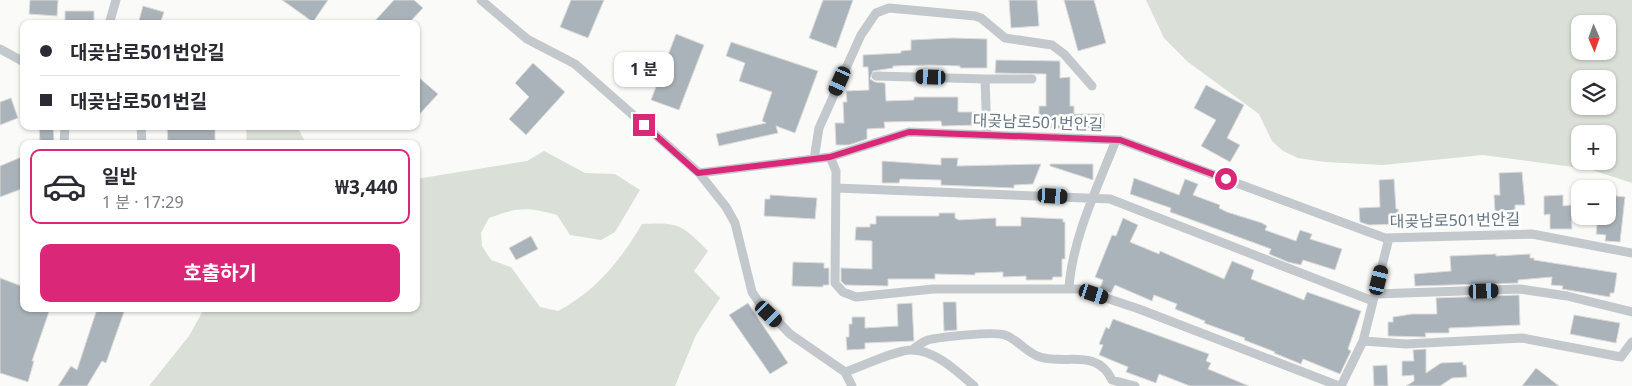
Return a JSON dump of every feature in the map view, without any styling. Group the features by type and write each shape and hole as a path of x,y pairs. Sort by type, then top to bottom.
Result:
{"lane":[{"path":"110,20 116,0"},
{"path":"481,0 526,39 575,64 698,173 726,207 735,223 752,292 758,301 790,334 845,372 852,386"},
{"path":"814,159 819,128 861,35 876,13 888,8 975,16 981,18 1005,38 1052,45 1064,54 1092,86"},
{"path":"0,49 20,60"},
{"path":"876,76 1032,79"},
{"path":"985,79 986,135"},
{"name":"대곶남로501번안길","path":"698,173 830,157 909,132 1116,140 1389,238 1532,234 1632,253"},
{"path":"1069,288 1070,268 1093,198 1116,140"},
{"path":"830,157 836,171 835,283 843,292 856,297 933,288 1079,289 1139,309 1340,386 1363,341 1389,238"},
{"path":"836,188 1110,199 1374,298 1520,289 1567,296 1632,312"},
{"path":"845,372 912,350 929,340 994,332 1002,333 1018,342 1026,351 1040,357 1099,362 1106,369 1112,383 1135,386"},
{"path":"1363,341 1406,344 1522,338 1620,357 1632,342"},
{"path":"912,350 932,355 974,386"}],"shaded area":[{"path":"1146,0 1632,0 1632,183 1592,170 1616,170 1616,125 1571,125 1571,167 1483,155 1383,165 1325,162 1298,158 1283,151 1272,141 1259,114 1188,62 1164,38"},
{"path":"246,130 299,130 304,140 247,140"},
{"path":"544,151 585,173 615,174 640,190 615,232 601,240 570,235 557,215 538,211 515,210 489,218 481,233 482,246 491,260 511,267 540,307 558,311 584,294 616,263 642,224 665,224 680,227 708,251 694,271 720,298 696,335 675,386 149,386 189,336 202,312 420,312 420,178 527,161"}],"building":[{"path":"30,0 58,0 57,16 29,14"},
{"path":"282,0 328,0 314,20 310,20"},
{"path":"394,0 414,0 423,8 412,20 376,20"},
{"path":"571,0 604,0 588,38 560,27"},
{"path":"823,0 853,0 836,48 809,38"},
{"path":"1009,0 1037,0 1039,26 1011,28"},
{"path":"1064,0 1094,0 1106,43 1078,51"},
{"path":"143,6 164,12 161,20 139,20"},
{"path":"65,11 94,11 94,20 65,20"},
{"path":"676,34 704,45 679,110 651,100"},
{"path":"987,39 987,68 930,65 893,66 893,68 873,71 870,79 875,82 885,83 886,101 914,100 914,97 958,97 958,112 976,112 977,125 942,126 941,121 884,122 885,128 867,129 867,139 849,145 836,145 835,123 844,123 843,102 847,102 846,91 869,90 868,67 863,67 863,55 901,53 901,51 911,50 911,40"},
{"path":"731,42 818,71 795,133 776,126 778,133 719,146 716,134 766,123 762,121 772,92 739,81 745,63 726,56"},
{"path":"996,60 1060,61 1060,78 1070,77 1070,106 1074,106 1074,114 1104,114 1104,128 1039,128 1039,106 1046,106 1046,74 995,73"},
{"path":"533,63 565,92 526,135 509,119 529,97 515,83"},
{"path":"420,78 438,94 420,114"},
{"path":"1206,85 1244,105 1227,138 1240,145 1230,162 1201,146 1216,120 1194,108"},
{"path":"11,98 18,118 0,125 0,102"},
{"path":"39,130 53,130 54,140 40,140"},
{"path":"167,130 215,130 215,140 168,140"},
{"path":"20,158 20,190 0,197 0,166"},
{"path":"941,158 958,158 957,166 1041,164 1033,184 1014,185 1014,188 941,185 941,180 900,179 899,183 882,183 882,161 941,165"},
{"path":"1050,164 1093,164 1093,180 1050,166"},
{"path":"1522,172 1525,205 1515,205 1515,210 1495,212 1494,195 1500,195 1499,173"},
{"path":"1134,178 1179,195 1185,179 1198,184 1193,195 1220,205 1219,208 1227,212 1262,223 1267,226 1265,230 1296,241 1300,230 1312,234 1310,239 1342,249 1335,270 1303,260 1301,265 1288,262 1269,254 1271,249 1170,212 1171,208 1130,194"},
{"path":"1394,179 1399,224 1369,225 1360,222 1359,208 1380,207 1379,180"},
{"path":"770,195 817,198 815,219 764,216 765,199 770,199"},
{"path":"1563,195 1563,206 1571,205 1572,229 1550,229 1550,214 1544,215 1544,196"},
{"path":"1616,196 1625,197 1620,242 1605,241 1606,235 1596,234 1597,225 1616,225"},
{"path":"939,213 955,213 955,218 959,220 996,218 996,226 1021,226 1021,217 1063,219 1063,222 1065,222 1065,259 1062,259 1062,277 1053,277 1052,280 1026,280 1026,276 1003,277 1003,272 975,273 975,275 935,274 935,279 888,279 888,286 845,285 841,281 841,268 872,269 872,241 855,240 856,227 870,227 870,224 876,224 876,216 939,216"},
{"path":"1123,218 1138,225 1130,242 1159,254 1160,251 1224,279 1232,261 1254,270 1251,279 1304,300 1307,292 1361,311 1348,349 1351,351 1340,374 1303,359 1301,364 1274,353 1244,340 1245,338 1204,323 1205,321 1175,309 1177,304 1154,295 1152,301 1115,285 1111,293 1100,288 1103,280 1095,277 1112,235 1116,236"},
{"path":"531,236 538,249 516,260 509,248"},
{"path":"1496,254 1496,256 1530,254 1530,258 1534,258 1534,260 1617,273 1614,293 1610,293 1610,297 1562,289 1563,286 1551,285 1552,277 1518,280 1518,283 1415,286 1414,274 1451,271 1450,256"},
{"path":"793,262 824,263 824,268 829,268 829,285 823,285 823,287 792,286"},
{"path":"0,278 20,286 20,312 49,312 32,361 34,361 28,382 0,373"},
{"path":"1519,295 1520,325 1449,328 1449,333 1425,333 1426,337 1388,336 1388,322 1393,322 1393,317 1412,314 1437,314 1436,298"},
{"path":"943,302 956,302 957,330 944,331"},
{"path":"748,303 788,363 770,374 729,315"},
{"path":"912,303 914,341 865,343 865,349 847,350 846,337 849,337 849,324 852,324 852,317 865,317 865,328 898,326 897,304"},
{"path":"96,312 124,312 106,363 102,361 87,386 58,386 71,366 77,370"},
{"path":"1574,315 1620,323 1616,343 1570,334"},
{"path":"1113,319 1209,354 1206,361 1211,363 1208,369 1249,386 1190,386 1159,374 1156,383 1126,372 1128,367 1099,355 1103,345 1099,344 1106,327 1109,329"},
{"path":"1426,349 1426,373 1441,363 1463,362 1463,365 1466,365 1467,377 1452,378 1440,386 1406,386 1414,381 1414,375 1402,376 1402,361 1414,361 1413,350"},
{"path":"1387,365 1388,386 1374,386 1373,366"},
{"path":"1536,368 1559,386 1522,386"}],"route":[{"path":"644,125 698,173 830,157 909,132 1120,140 1226,179"}]}
